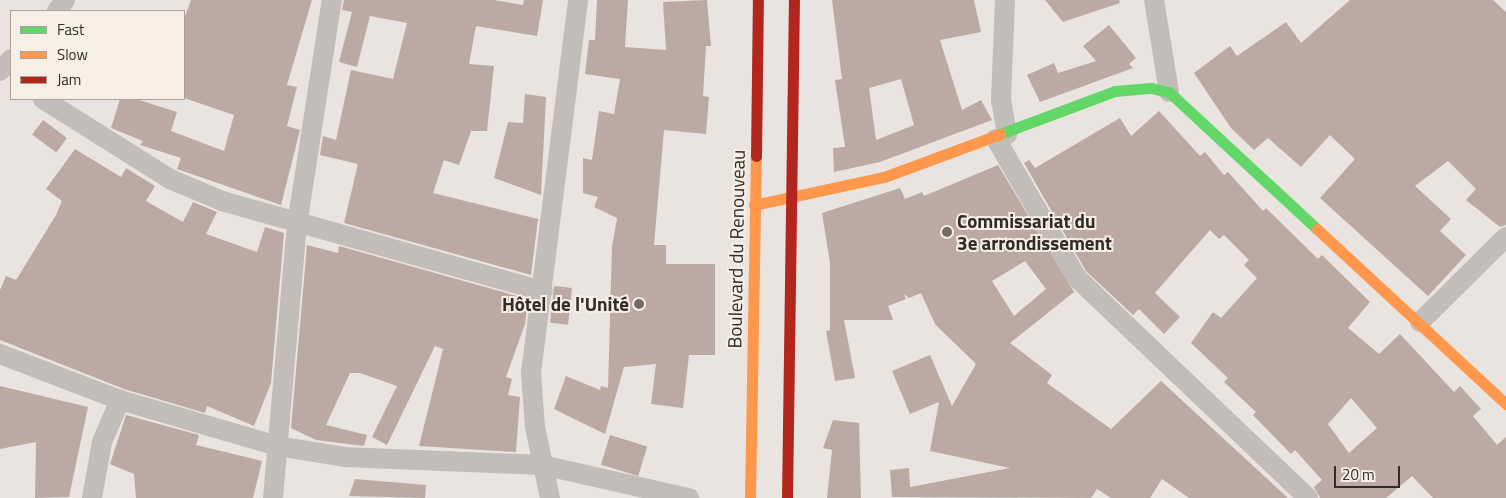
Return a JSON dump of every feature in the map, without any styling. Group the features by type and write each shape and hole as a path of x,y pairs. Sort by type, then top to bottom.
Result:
{"main road":[{"name":"Boulevard du Renouveau","path":"750,498 758,0"},
{"path":"787,498 794,0"},
{"path":"754,205 884,177 1002,137 1116,91 1169,92 1420,322 1506,404"}],"street":[{"path":"57,10 65,0"},
{"path":"273,498 276,446 297,226 332,0"},
{"path":"550,498 542,465 531,373 543,291 578,0"},
{"path":"1005,0 1001,100 1002,137 1077,278 1308,498"},
{"path":"1154,0 1169,92"},
{"path":"45,100 170,179 297,226 543,291"},
{"path":"1420,322 1506,237"},
{"path":"0,354 120,400 276,446 344,458 542,465 690,498"},
{"path":"92,498 102,442 120,400"}],"building":[{"path":"191,0 312,0 287,85 297,87 287,126 300,130 281,205 177,169 181,158 140,145 143,141 111,128 120,100 139,100 177,112 171,131 224,151 234,115 185,98 185,16"},
{"path":"344,0 494,0 523,5 524,0 543,0 537,36 476,26 469,64 494,66 487,131 471,131 459,165 444,160 433,193 538,219 531,275 344,223 358,164 320,155 323,136 336,140 351,70 393,79 407,23 370,16 357,67 339,62 352,12 342,10"},
{"path":"597,0 628,0 625,47 666,50 663,2 707,0 711,46 706,46 703,96 709,97 706,134 664,130 654,245 666,245 666,264 715,264 715,355 689,355 683,408 651,404 656,364 624,367 605,434 554,409 566,376 600,390 601,386 608,388 612,246 617,218 594,207 598,197 583,193 583,158 592,160 599,111 614,114 620,79 585,74 589,40 595,40"},
{"path":"832,0 974,0 981,32 940,40 962,110 981,100 992,120 880,162 834,172 833,148 845,147 835,80 842,79","holes":["901,79 914,125 876,140 869,88"]},
{"path":"1045,0 1119,0 1120,3 1063,22"},
{"path":"1350,0 1493,0 1506,12 1506,225 1500,227 1466,200 1476,189 1448,161 1415,186 1451,219 1440,231 1466,255 1428,296 1320,198 1355,159 1330,135 1301,167 1268,138 1254,150 1231,128 1194,73 1230,46 1237,56 1286,22 1301,43"},
{"path":"1109,25 1136,58 1129,64 1133,68 1040,102 1027,75 1054,63 1058,73 1096,61 1083,46"},
{"path":"525,94 546,97 541,195 494,178 508,122 523,123"},
{"path":"1159,111 1200,156 1205,152 1224,175 1228,172 1263,211 1266,208 1318,259 1322,255 1370,302 1348,328 1379,354 1400,334 1454,392 1460,386 1481,409 1473,416 1497,445 1506,437 1506,498 1433,498 1412,476 1386,498 1320,498 1314,487 1322,480 1295,450 1291,454 1253,415 1256,412 1224,382 1228,378 1191,343 1213,312 1221,318 1257,278 1244,265 1249,260 1224,235 1219,239 1210,230 1155,293 1180,317 1164,334 1139,309 1133,315 1086,271 1024,163 1029,160 1035,168 1120,118 1131,136","holes":["1351,398 1377,428 1349,453 1328,424"]},
{"path":"43,120 67,138 56,152 32,134"},
{"path":"75,149 121,177 126,168 155,186 146,201 183,222 193,202 217,212 206,234 257,252 265,227 284,233 271,383 254,426 207,406 205,413 124,389 0,340 0,290 6,276 16,280 56,215 62,201 46,189"},
{"path":"998,165 1074,292 1010,343 1052,375 1047,383 1111,429 1161,381 1288,498 1189,498 1162,479 1150,498 1111,498 1097,489 1091,498 892,497 890,470 909,468 910,487 1010,468 930,451 939,402 910,414 892,371 930,355 952,406 976,364 935,324 921,293 909,298 904,294 906,299 888,306 893,320 844,320 855,378 835,381 826,331 830,330 830,263 822,213 900,188 905,199 922,192 924,196","holes":["1025,261 1046,289 1014,316 992,281"]},
{"path":"307,245 338,253 339,246 528,299 525,324 506,377 512,379 508,395 520,397 516,452 419,446 443,349 435,346 387,445 372,437 397,386 360,373 350,373 326,425 367,435 364,446 316,440 291,428"},
{"path":"554,286 572,288 568,325 550,323"},
{"path":"0,386 88,407 69,497 35,498 36,442 0,449"},
{"path":"126,415 199,435 196,445 262,461 253,498 136,498 134,474 110,464"},
{"path":"833,420 859,423 861,498 827,498 832,450 823,448"},
{"path":"610,435 647,446 638,476 601,465"},
{"path":"355,479 426,485 425,498 349,496"}],"traffic: fast":[{"path":"1000,134 1115,91 1151,88 1169,92 1317,229"}],"traffic: slow":[{"path":"754,205 884,177 1000,134"},
{"path":"750,498 756,156"},
{"path":"1317,229 1506,404"}],"traffic: jam":[{"path":"756,156 758,0"},
{"path":"787,498 794,0"}],"place":[{"name":"Commissariat du 3e arrondissement","path":"947,232"},
{"name":"Hôtel de l'Unité","path":"639,304"}]}
